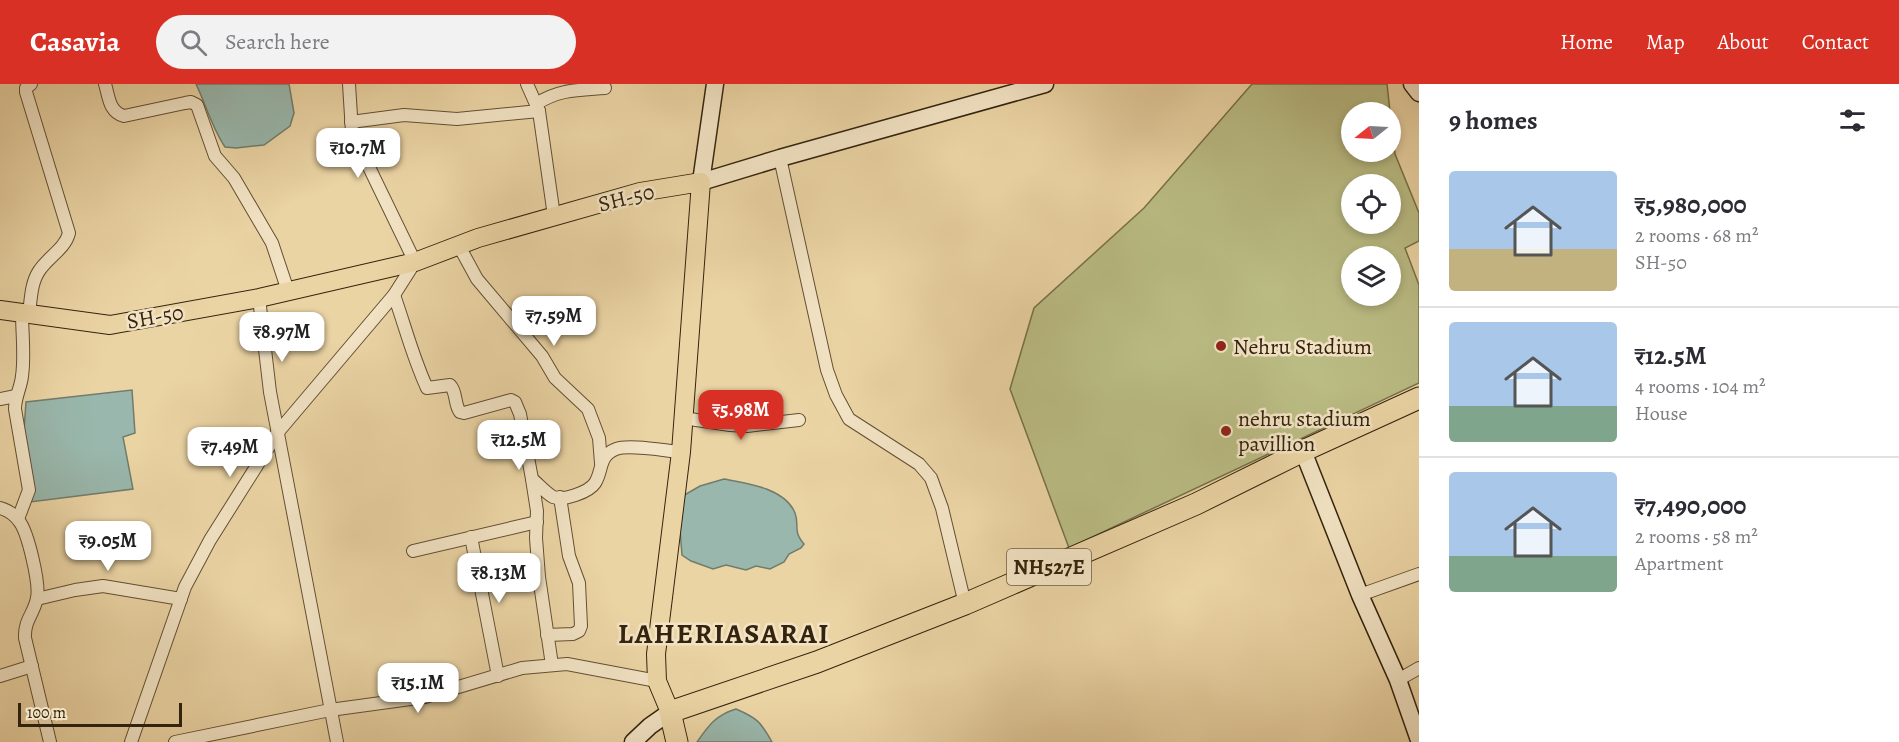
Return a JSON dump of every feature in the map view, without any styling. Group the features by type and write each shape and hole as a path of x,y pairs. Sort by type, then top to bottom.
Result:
{"highway":[{"name":"NH527E","path":"670,712 818,663 964,604 1196,504 1304,451 1419,399"},
{"path":"670,712 677,742"}],"main road":[{"name":"SH-50","path":"0,310 110,325 260,298 415,262 478,238 640,192 701,182"},
{"path":"670,712 657,681 656,654 681,452 701,182"}],"street":[{"path":"18,519 29,490 15,409 23,368 26,313 33,282 39,270 64,244 69,233 26,92 26,88 31,84"},
{"path":"105,84 112,107 124,116 191,102 197,105 215,156 234,178 272,243 288,291"},
{"path":"131,742 185,587 210,540 278,432 394,295 415,262 358,145 351,122 349,84"},
{"path":"526,84 538,107 554,216"},
{"path":"715,84 701,182 1045,84"},
{"path":"1412,84 1419,93"},
{"path":"351,122 404,115 457,119 538,107 549,96 560,92 605,88"},
{"path":"780,158 826,370 836,395 849,419 919,464 931,478 942,507 964,604"},
{"path":"459,246 477,279 542,356 555,378 588,409 599,438 601,463 597,482 589,490 580,494 554,497 532,478"},
{"path":"394,295 408,333 413,356 427,388 450,385 453,388 457,408 464,413 511,400 515,402 520,414 537,511 539,578 552,664"},
{"path":"260,298 270,392 337,742"},
{"path":"0,399 16,396"},
{"path":"683,418 747,426 799,420"},
{"path":"601,463 615,449 625,447 681,452"},
{"path":"1304,451 1360,595 1398,680 1419,740"},
{"path":"548,635 573,634 579,631 581,626 579,584 569,556 560,497"},
{"path":"0,508 7,510 18,519 25,530 29,544 37,586 37,599 26,622 25,631 50,742"},
{"path":"413,551 537,522"},
{"path":"471,537 498,676"},
{"path":"1360,595 1419,574"},
{"path":"37,599 103,586 181,599"},
{"path":"175,742 330,710 426,697 522,668 552,664 567,664 657,681"},
{"path":"0,676 32,666"},
{"path":"1398,680 1419,668"},
{"path":"633,742 670,712"}],"green space":[{"name":"Nehru Stadium","path":"1252,84 1387,84 1389,102 1341,102 1341,162 1398,162 1419,213 1419,241 1405,248 1419,285 1419,383 1069,548 1010,389 1034,308 1144,208"}],"shaded area":[{"path":"196,84 289,84 294,113 290,126 264,145 225,147"},
{"path":"132,390 135,433 123,437 133,489 30,502 24,430 26,402"},
{"path":"724,479 764,488 783,498 795,513 798,535 804,544 801,548 789,554 784,562 770,569 756,566 746,570 726,565 713,569 682,555 681,497 700,486"},
{"path":"736,709 758,721 772,742 697,742 714,721 723,714"}],"place":[{"name":"Nehru Stadium","path":"1221,346"},
{"name":"nehru stadium pavillion","path":"1226,431"}],"district":[{"name":"LAHERIASARAI","path":"724,633"}]}
